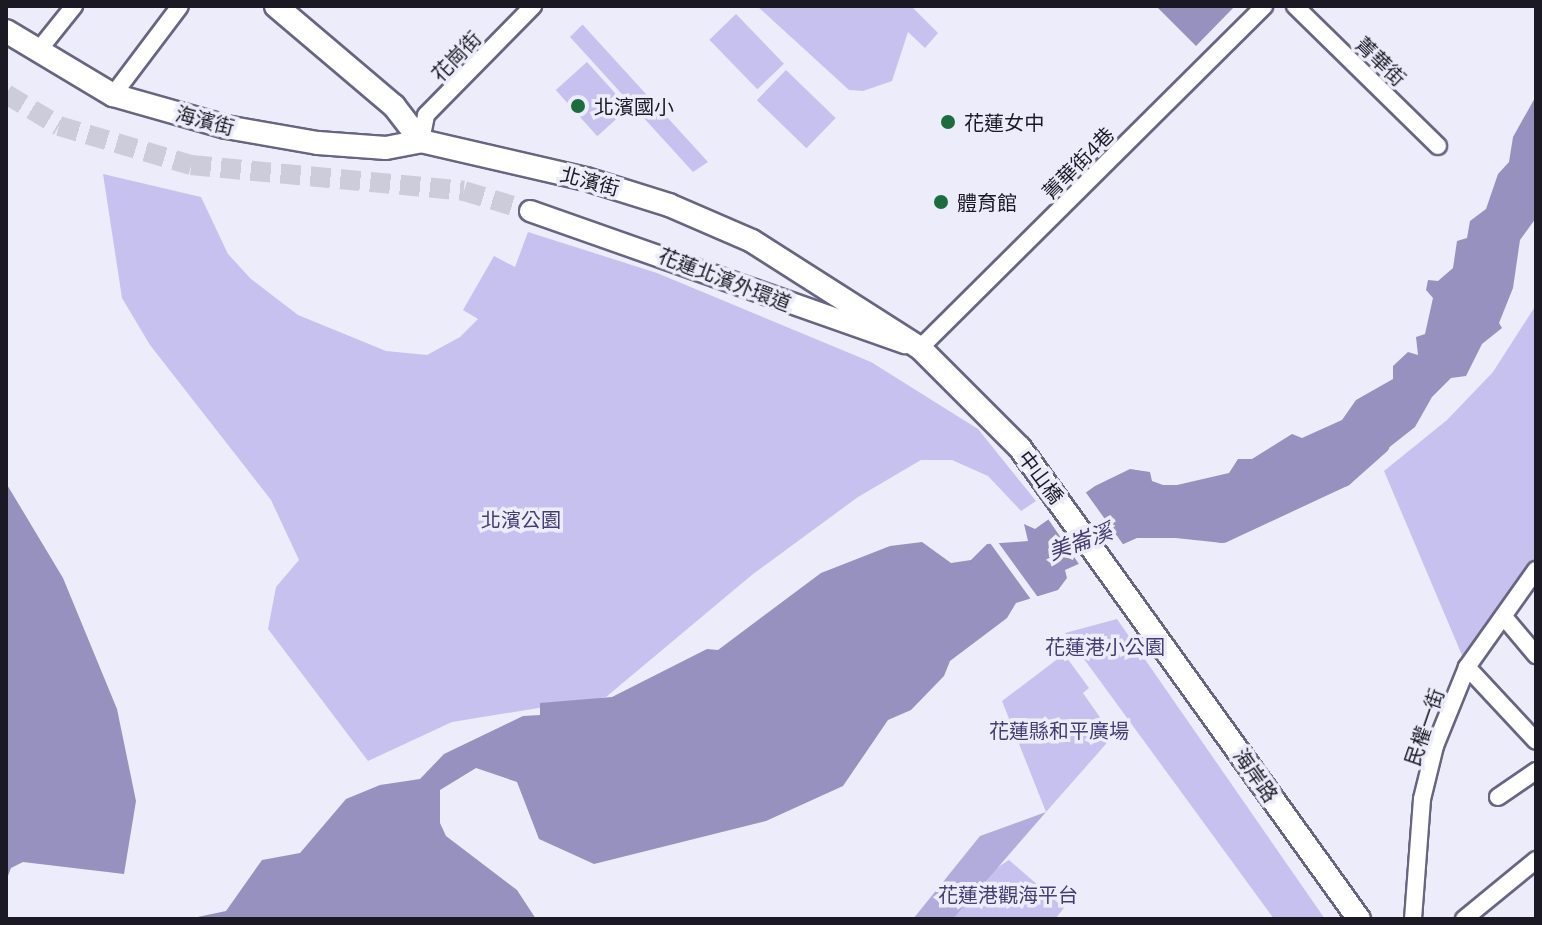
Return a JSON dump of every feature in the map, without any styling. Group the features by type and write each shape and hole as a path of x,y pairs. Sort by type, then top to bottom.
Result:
{"main road":[{"path":"276,6 394,106 421,141"},
{"name":"海濱街","path":"6,31 113,95 226,127 318,143 386,148 421,141"},
{"name":"北濱街","path":"421,141 586,179 669,205 752,241 920,348"},
{"name":"中山橋","path":"920,348 1020,448 1154,631"},
{"name":"海岸路","path":"1154,631 1359,919"}],"street":[{"path":"38,51 74,6"},
{"path":"113,95 180,6"},
{"name":"花崗街","path":"421,141 426,115 533,6"},
{"name":"菁華街4巷","path":"920,348 1264,6"},
{"name":"菁華街","path":"1295,6 1438,146"},
{"name":"花蓮北濱外環道","path":"530,211 920,348"},
{"name":"民權一街","path":"1413,919 1422,799 1435,746 1467,667 1536,570"},
{"path":"1504,617 1536,655"},
{"path":"1467,667 1536,741"},
{"path":"1498,797 1536,771"},
{"path":"1469,918 1536,860"}],"green space":[{"path":"757,6 911,6 938,33 925,48 908,32 892,81 863,91 849,90"},
{"path":"736,14 784,64 757,89 709,40"},
{"path":"582,25 708,162 693,172 570,37"},
{"path":"587,62 628,108 597,136 556,90"},
{"path":"786,70 836,118 806,148 757,100"},
{"name":"北濱公園","path":"103,174 201,197 228,254 251,279 298,315 386,351 427,355 460,337 478,319 463,310 494,256 515,267 528,232 657,273 871,362 978,429 1036,501 1021,511 988,476 952,460 921,460 858,497 753,574 606,697 452,722 368,761 268,629 276,587 299,560 271,500 150,345 122,298"},
{"path":"1536,305 1536,570 1467,667 1384,471 1447,420 1493,372"},
{"name":"花蓮港小公園","path":"1117,619 1325,919 1274,919 1065,633"},
{"name":"花蓮縣和平廣場","path":"1064,654 1089,688 1083,693 1113,736 1046,812 1002,701"},
{"name":"花蓮港觀海平台","path":"1009,860 1064,908 1055,919 953,919 995,869"}],"shaded area":[{"path":"1046,812 953,919 913,919 980,836"}],"water":[{"path":"1156,6 1235,6 1196,46"},
{"path":"1536,96 1536,218 1520,240 1513,288 1499,323 1502,328 1482,344 1466,376 1451,378 1432,397 1415,427 1368,464 1362,460 1341,470 1260,516 1187,538 1137,538 1065,570 1067,578 1058,590 1016,603 1007,618 950,661 944,676 911,710 888,720 843,786 766,821 594,864 539,839 517,782 476,768 440,790 440,823 446,836 517,890 536,919 188,919 226,911 262,860 300,853 346,799 380,785 420,779 444,754 523,716 540,715 540,703 612,697 707,649 718,650 821,573 890,546 922,542 951,563 971,560 987,544 1028,541 1024,524 1035,529 1095,486 1130,469 1150,472 1152,481 1163,485 1177,485 1229,473 1238,459 1252,459 1292,434 1302,438 1342,420 1356,400 1393,379 1393,366 1408,352 1418,355 1416,337 1425,334 1433,298 1426,290 1428,280 1438,281 1453,268 1457,241 1467,238 1470,221 1486,209 1498,174 1509,162 1513,137"},
{"path":"6,483 63,578 117,709 136,801 124,874 23,862 11,868 6,881"}],"pier":[{"path":"1084,490 1125,547 1081,567 1046,516"},
{"path":"995,538 1041,602 1036,606 989,542"}],"waterway":[{"name":"美崙溪","path":"1177,525 1222,530 1342,474 1377,443"}],"tunnel":[{"path":"6,94 59,126 191,165 464,191 530,211"}],"place":[{"name":"北濱國小","path":"578,106"},
{"name":"花蓮女中","path":"948,122"},
{"name":"體育館","path":"941,202"}]}
